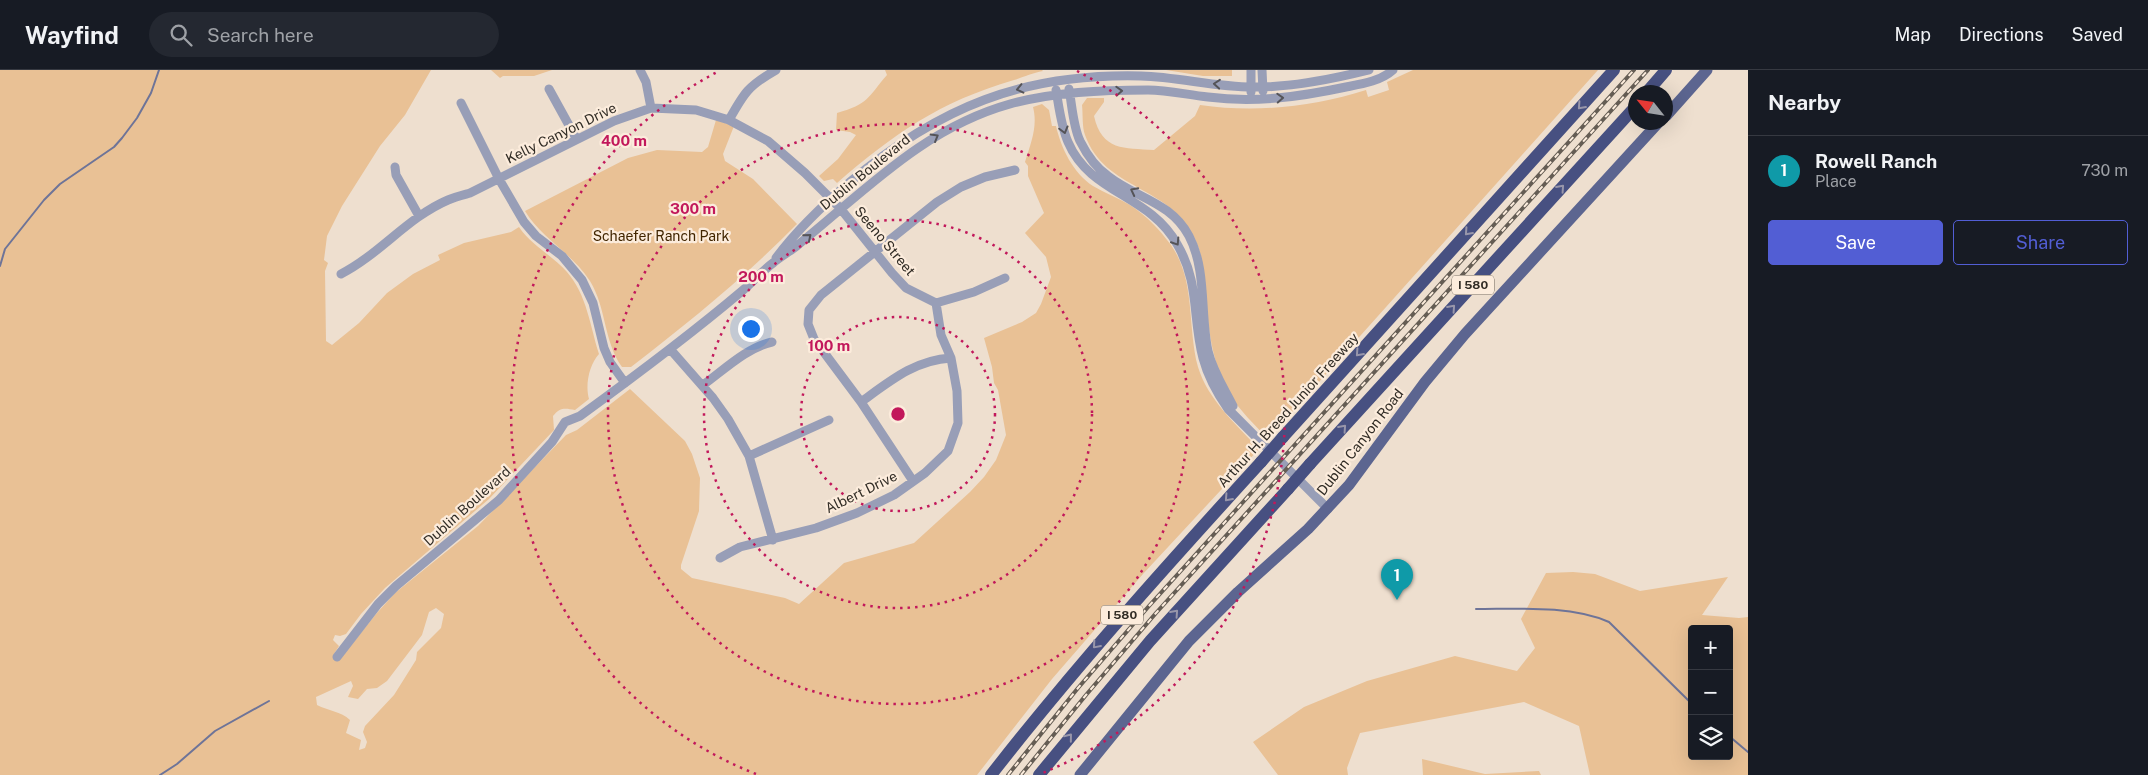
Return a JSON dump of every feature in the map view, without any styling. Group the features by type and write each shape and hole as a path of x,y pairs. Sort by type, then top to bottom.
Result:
{"highway":[{"name":"Arthur H. Breed Junior Freeway","path":"991,775 1120,618 1614,70"},
{"path":"1653,85 1666,70"},
{"name":"I 580","path":"1039,775 1138,655 1628,115"}],"main road":[{"path":"1673,108 1707,70"},
{"name":"Dublin Canyon Road","path":"1080,775 1189,641 1231,599 1328,509 1361,470 1425,382 1465,334 1652,130"}],"street":[{"path":"640,70 646,82 651,108"},
{"path":"728,120 742,96 755,82 776,70"},
{"path":"1251,70 1251,99"},
{"path":"1262,70 1263,99"},
{"name":"Dublin Boulevard","path":"337,657 378,604 396,586 499,500 552,442 565,422 580,416 625,383 743,290 773,263 805,224 831,199 876,160 935,122 989,97 1020,88 1085,77 1157,77 1262,87 1305,82 1369,70"},
{"name":"Dublin Boulevard","path":"773,263 788,254 889,167 924,142 953,126 1010,104 1070,93 1148,90 1172,91 1208,97 1251,99 1300,97 1386,77 1393,70"},
{"path":"1068,80 1079,138 1095,165 1108,176 1168,211 1189,235 1197,259 1209,352 1215,374 1233,406 1235,414"},
{"path":"1055,82 1067,142 1082,166 1104,185 1136,202 1150,212 1176,241 1188,267 1193,284 1199,339 1205,364 1218,393 1228,409 1328,509"},
{"path":"549,89 576,138"},
{"path":"461,103 500,179 528,227 562,256 582,280 593,303 604,348 610,362 625,383"},
{"name":"Kelly Canyon Drive","path":"342,274 358,265 419,216 448,200 470,193 500,179 576,138 614,121 651,108 696,110 728,120 768,141 840,208"},
{"path":"395,167 396,175 419,216"},
{"path":"913,481 861,402 814,338 808,324 809,310 821,295 937,202 985,176 1015,170"},
{"name":"Seeno Street","path":"840,208 906,288 936,303"},
{"path":"936,303 974,292 1005,278"},
{"name":"Albert Drive","path":"720,558 740,547 816,528 857,513 894,495 948,451 958,423 957,391 951,358 941,335 936,303"},
{"path":"703,385 742,356 762,344 772,342"},
{"path":"670,349 703,385 728,419 749,456 773,540"},
{"path":"861,402 896,377 924,362 951,358"},
{"path":"749,456 829,420"}],"green space":[{"path":"0,70 431,70 405,115 380,146 342,206 327,236 324,260 328,263 325,271 326,341 332,345 359,323 387,293 413,274 440,260 438,255 464,243 511,232 519,227 530,240 561,266 574,281 584,301 599,354 589,375 587,388 589,399 575,410 563,409 558,411 553,416 554,430 489,499 385,588 346,634 335,635 333,640 339,646 334,654 340,659 395,593 478,526 566,435 577,430 630,389 685,441 692,454 700,478 699,511 681,565 681,569 692,578 785,598 799,604 844,563 914,543 984,477 996,460 1006,435 998,390 994,383 992,367 984,338 1022,322 1036,313 1051,277 1046,257 1025,233 1044,213 1028,176 1028,166 1025,162 1034,128 1033,107 1042,104 1049,110 1052,126 1056,126 1061,143 1079,174 1093,186 1130,205 1142,214 1171,245 1179,259 1188,289 1195,351 1198,367 1203,379 1224,411 1259,449 1143,574 1052,679 977,775 0,775","holes":["436,608 444,614 441,628 417,652 416,660 394,695 365,726 363,732 367,742 365,748 359,750 361,740 346,733 350,720 343,715 317,705 316,697 351,681 353,686 348,697 358,699 367,689 377,688 387,681 422,635 429,612"]},
{"path":"491,70 552,70 534,76 503,76 500,78"},
{"path":"885,70 1043,71 987,89 940,109 899,134 837,183 833,179 824,181 819,176 838,159 856,135 836,130 837,113 862,103 871,95 887,75"},
{"path":"1166,70 1232,70 1232,76 1203,76"},
{"path":"1413,70 1598,70 1268,439 1233,399 1219,371 1210,337 1202,262 1195,239 1184,221 1170,207 1122,178 1107,167 1094,153 1084,132 1082,105 1087,98 1104,98 1104,102 1094,116 1103,136 1109,142 1124,148 1154,150 1195,116 1200,105 1242,108 1284,107 1325,101 1366,90 1368,97 1389,90 1387,82"},
{"name":"Schaefer Ranch Park","path":"716,120 734,126 723,154 725,161 753,179 797,224 737,281 695,316 631,367 622,367 611,346 600,302 590,281 575,262 540,230 525,211 628,158 657,150 702,152 708,147"},
{"path":"1573,572 1595,574 1640,591 1728,577 1702,615 1748,617 1748,775 1590,775 1579,726 1524,702 1360,733 1347,768 1348,775 1278,775 1253,742 1304,707 1367,681 1455,656 1517,671 1535,648 1521,619 1546,573"},
{"path":"1422,759 1485,774 1539,771 1541,775 1423,775"}],"waterway":[{"path":"0,266 5,249 44,200 60,184 114,147 122,138 137,118 151,93 159,70"},
{"path":"1476,609 1561,610 1609,622 1688,700"},
{"path":"160,775 177,764 215,731 269,701"},
{"path":"1733,739 1748,752"}],"railway":[{"path":"1008,775 1078,688 1149,606 1634,70"},
{"path":"1021,775 1156,613 1648,70"}],"place":[{"name":"Rowell Ranch","path":"1397,600"}]}
